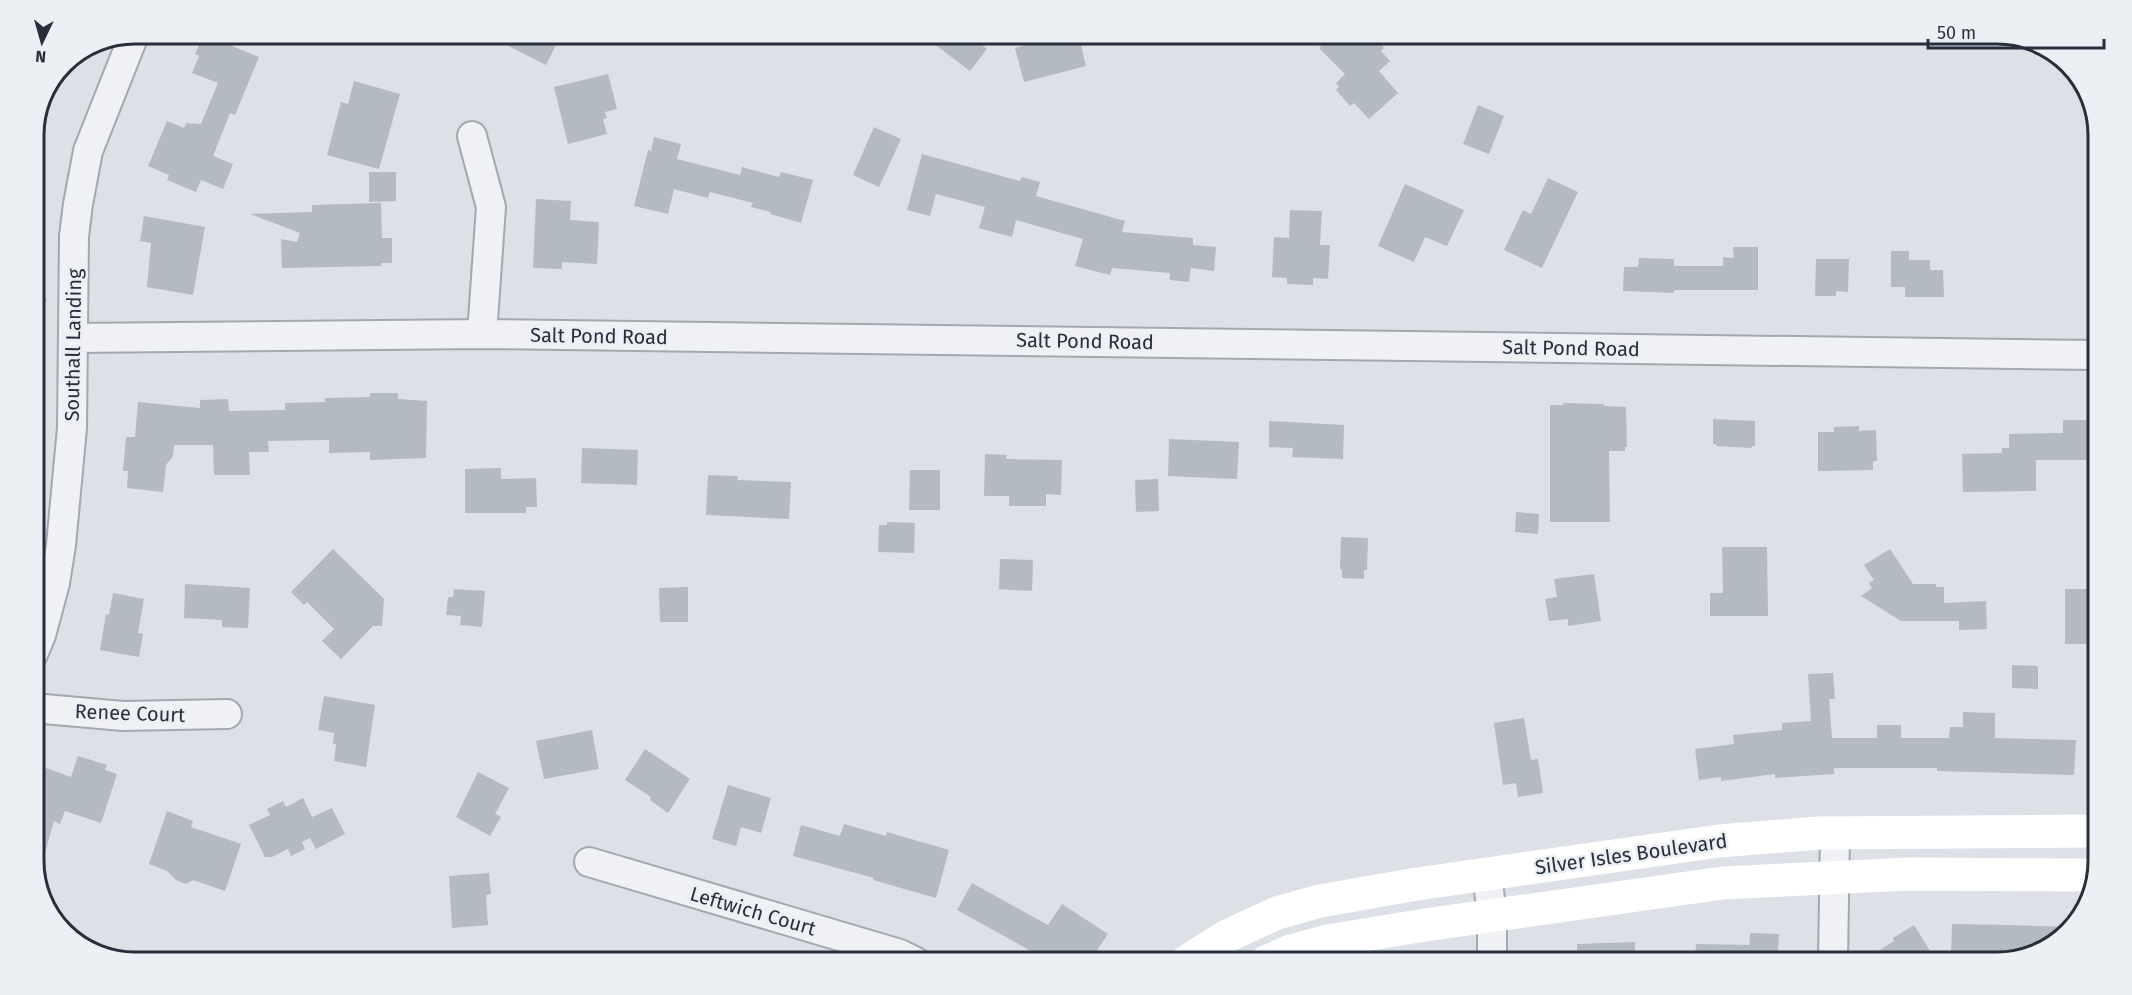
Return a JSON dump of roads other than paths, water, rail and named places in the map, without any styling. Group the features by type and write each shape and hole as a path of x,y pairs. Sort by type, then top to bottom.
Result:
{"street":[{"name":"Southall Landing","path":"44,624 55,583 72,428 74,236 78,204 88,150 131,43"},
{"path":"472,136 491,207 482,334"},
{"name":"Salt Pond Road","path":"73,338 482,334 2088,355"},
{"name":"Renee Court","path":"44,709 123,716 227,714"},
{"name":"Silver Isles Boulevard","path":"1202,952 1227,936 1277,913 1320,901 1487,874 1719,841 1836,833 2088,831"},
{"path":"1833,952 1836,833"},
{"name":"Leftwich Court","path":"590,862 893,952"},
{"path":"1487,874 1492,916 1492,952"},
{"path":"1287,952 1328,941 1723,883 1910,874 2087,875"}]}
